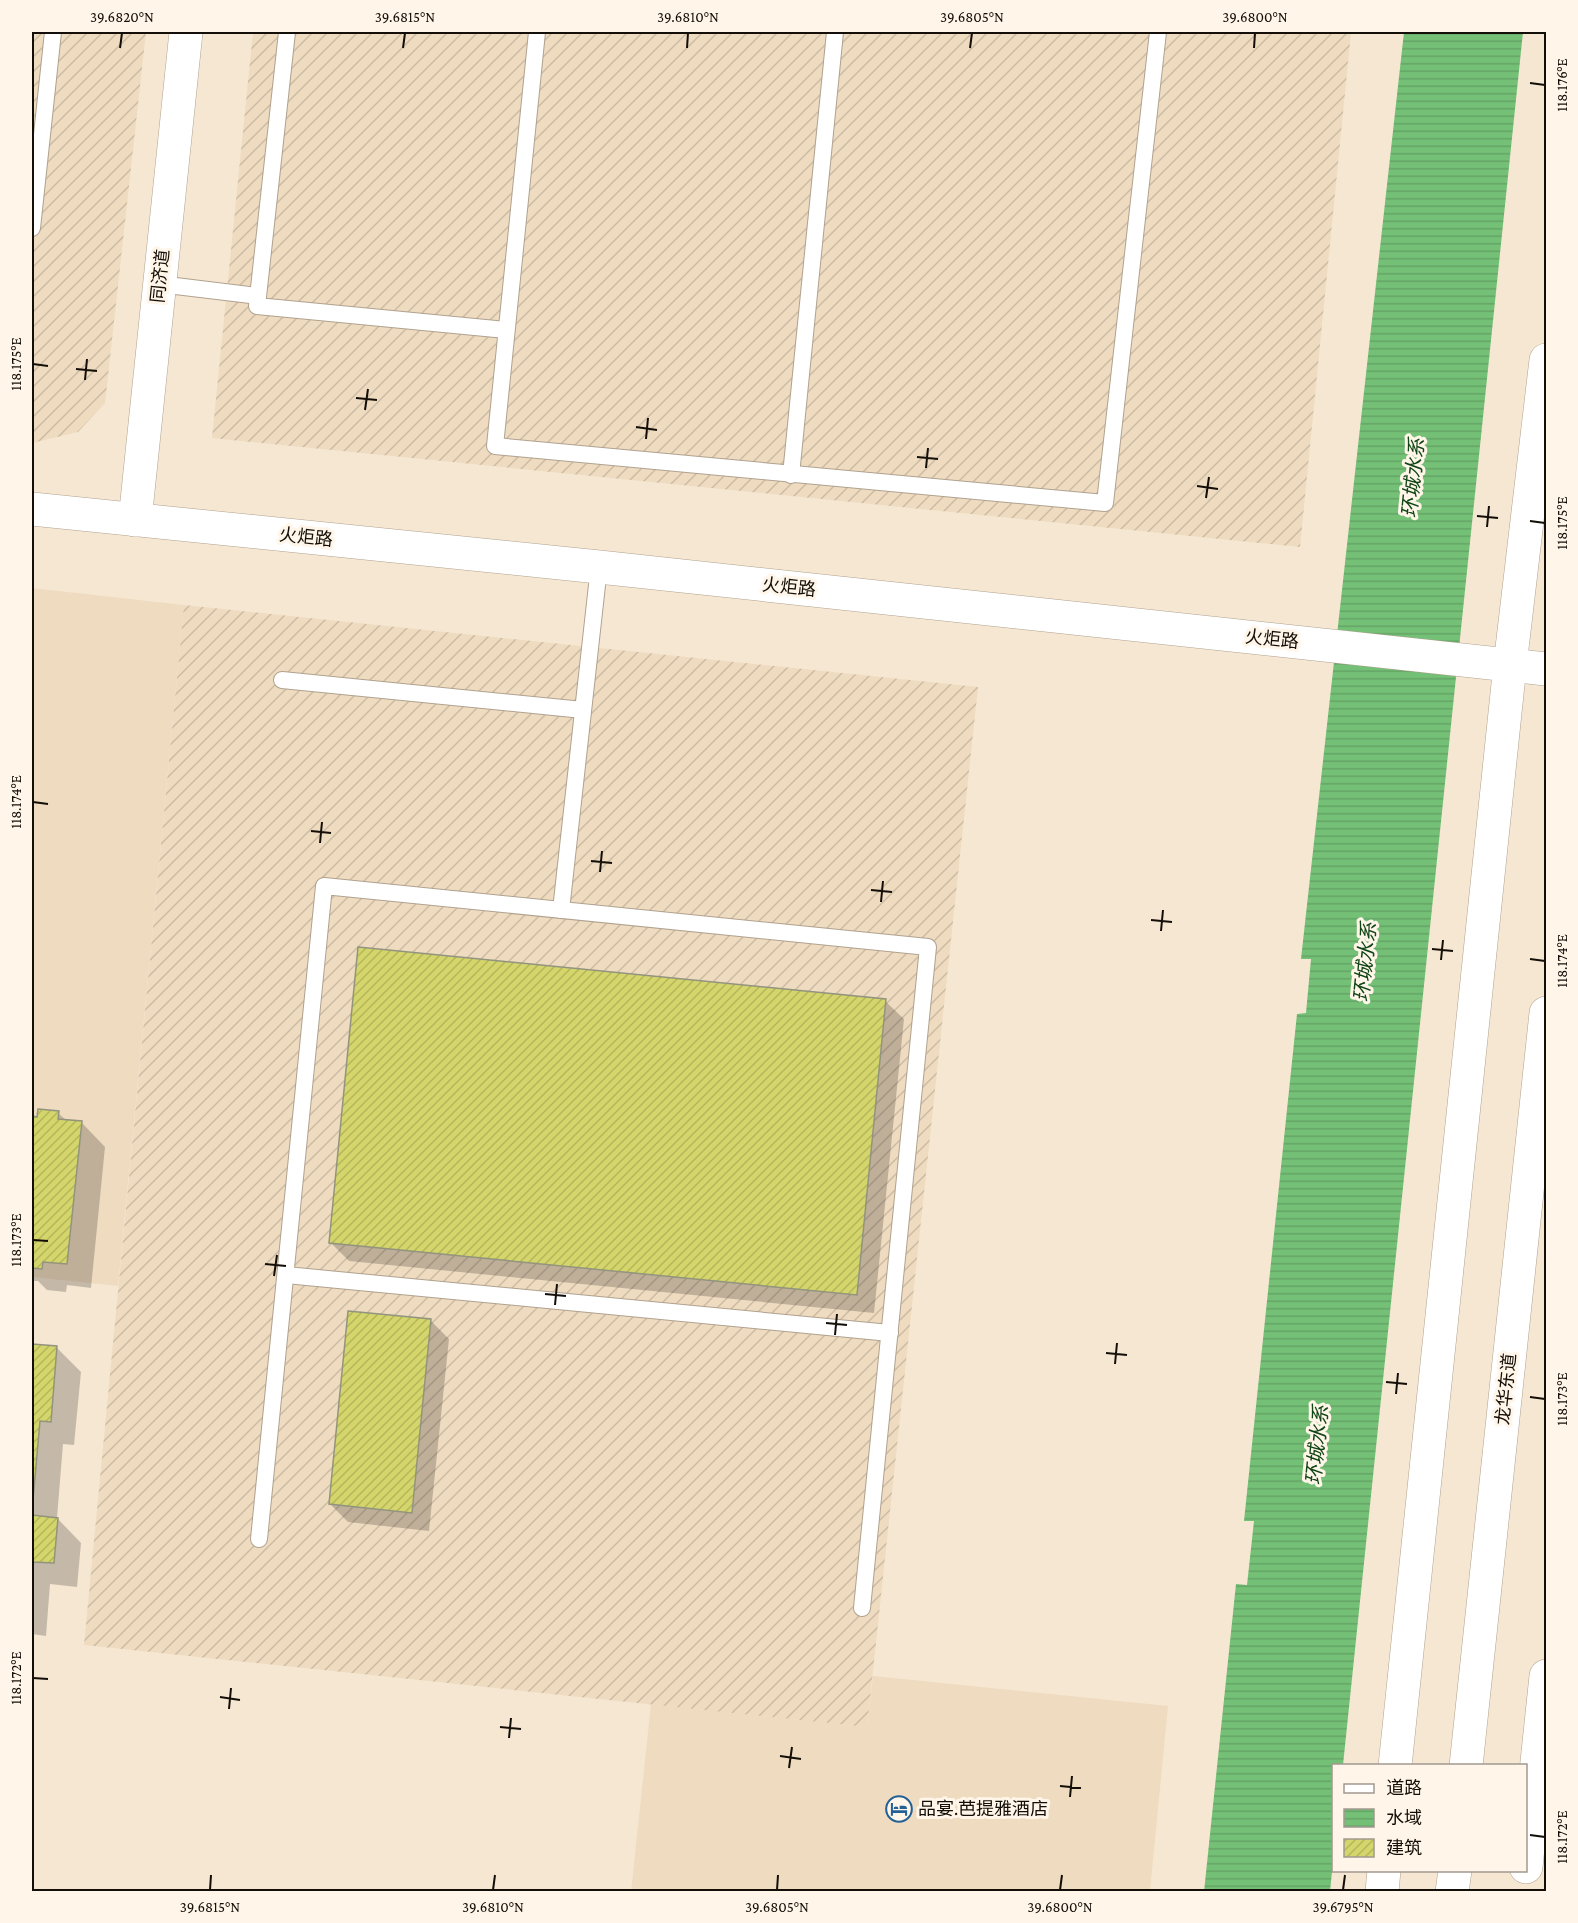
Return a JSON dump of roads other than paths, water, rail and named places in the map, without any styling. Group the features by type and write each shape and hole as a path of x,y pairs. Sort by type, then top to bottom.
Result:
{"street":[{"name":"同济道","path":"135,520 186,32"},
{"path":"1395,1764 1510,665 1546,360"},
{"name":"火炬路","path":"32,509 599,567 1546,669"},
{"name":"龙华东道","path":"1466,1764 1546,1013"},
{"path":"1527,1851 1546,1676"},
{"path":"1382,1892 1384,1872"},
{"path":"1452,1892 1455,1872"},
{"path":"1523,1892 1525,1872"}],"lane":[{"path":"32,228 53,32"},
{"path":"286,32 257,306 506,330"},
{"path":"537,32 495,446 1105,503 1158,32"},
{"path":"790,475 835,32"},
{"path":"159,284 258,296"},
{"path":"561,910 599,567"},
{"path":"282,680 583,710"},
{"path":"259,1539 324,886 928,947 862,1608"},
{"path":"286,1275 890,1333"}],"water":[{"name":"环城水系","path":"1404,32 1523,32 1343,1764 1332,1764 1330,1891 1204,1892 1236,1584 1247,1585 1254,1521 1244,1521 1297,1014 1306,1013 1311,959 1301,959"}],"place":[{"name":"品宴.芭提雅酒店","path":"899,1809"}]}
